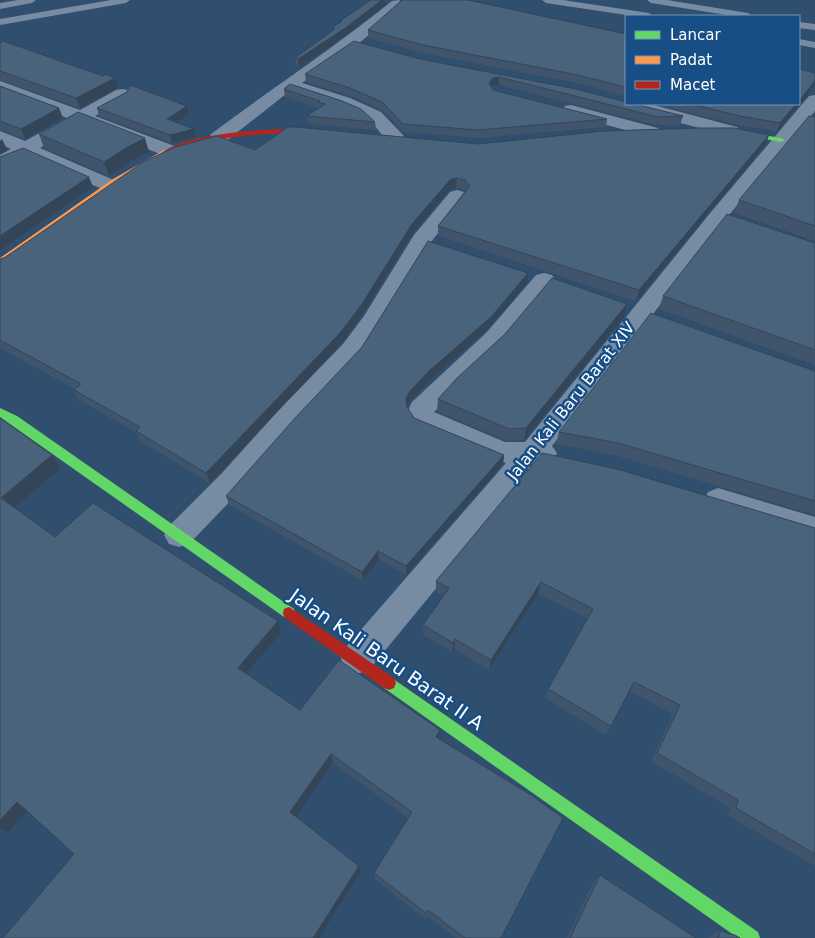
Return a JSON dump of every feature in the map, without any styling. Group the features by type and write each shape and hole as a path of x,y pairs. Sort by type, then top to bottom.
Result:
{"street":[{"path":"218,138 289,84 360,44 396,4"},
{"path":"289,84 335,99 375,116 401,140"},
{"path":"0,86 83,116 170,151"},
{"path":"0,163 122,94"},
{"name":"Jalan Kali Baru Barat XIV","path":"357,659 533,451 641,313 727,219 781,140 815,100"},
{"path":"636,105 731,131 781,140"},
{"path":"555,106 656,131"},
{"path":"0,262 110,185 138,167 170,151 248,132 286,130 333,133"},
{"path":"612,134 656,131"},
{"path":"687,131 731,131"},
{"path":"0,137 110,185"},
{"path":"378,137 401,140"},
{"path":"179,535 232,481 287,418 352,350 430,243 457,196"},
{"path":"519,271 554,282 446,382 421,409 421,415 424,419 502,452 511,454 533,451 569,459"},
{"name":"Jalan Kali Baru Barat II A","path":"0,412 13,419 357,659 752,938"},
{"path":"694,494 815,529"}],"lane":[{"path":"0,6 32,0"},
{"path":"0,22 126,0"},
{"path":"546,0 643,15"},
{"path":"650,0 742,15"},
{"path":"800,25 815,28"},
{"path":"800,42 815,45"}],"building":[{"path":"371,0 382,0 344,29 298,59 295,58 335,29 332,28 342,21 340,21"},
{"path":"402,0 468,0 625,34 625,87 578,75 423,45 368,30"},
{"path":"3,41 103,76 106,74 115,78 76,98 0,71 0,43"},
{"path":"354,41 420,59 576,89 625,102 625,105 639,105 683,116 658,117 499,77 493,78 489,83 493,90 607,119 478,130 403,124 382,102 350,88 305,74"},
{"path":"800,69 815,73 815,80 800,100"},
{"path":"290,84 361,109 375,122 307,116 325,104 284,89"},
{"path":"130,85 187,106 167,119 194,129 170,135 97,108 127,92"},
{"path":"0,86 59,108 21,129 0,121"},
{"path":"695,105 795,105 780,123"},
{"path":"78,112 145,138 104,162 39,134"},
{"path":"809,116 815,117 815,226 739,200"},
{"path":"288,127 478,144 604,131 699,128 734,128 769,135 639,290 438,226 470,186 465,180 457,178 450,180 412,224 362,304 341,332 206,473 136,431 140,427 74,390 81,384 0,340 0,259 143,162 175,147 217,136 255,150"},
{"path":"23,148 89,177 0,236 0,157"},
{"path":"727,214 815,243 815,350 663,296"},
{"path":"428,241 528,273 491,317 429,371 406,398 407,407 414,418 504,455 406,566 378,551 362,572 226,496 296,417 362,347"},
{"path":"552,278 627,304 526,428 509,429 438,399 457,378 505,334"},
{"path":"651,313 815,371 815,501 618,443 559,432"},
{"path":"0,418 52,455 1,498 55,537 93,503 278,621 238,668 300,710 339,660 440,730 436,737 531,795 563,818 501,938 465,938 428,910 426,913 374,873 412,812 331,754 290,812 359,866 313,938 3,938 74,854 17,802 0,820"},
{"path":"542,453 617,469 815,528 815,854 736,808 738,800 657,753 680,705 634,682 611,726 548,689 593,609 541,582 491,660 455,639 453,643 423,625 449,588 436,581"},
{"path":"600,875 696,938 570,938"},
{"path":"721,930 728,934 740,938 718,938"}],"traffic: fast":[{"path":"732,131 781,140"},
{"path":"0,412 13,419 289,613"},
{"path":"389,683 752,938"}],"traffic: slow":[{"path":"0,262 116,181 167,152"}],"traffic: jam":[{"path":"167,152 204,140 242,133 320,132"},
{"path":"289,613 389,683"}]}
